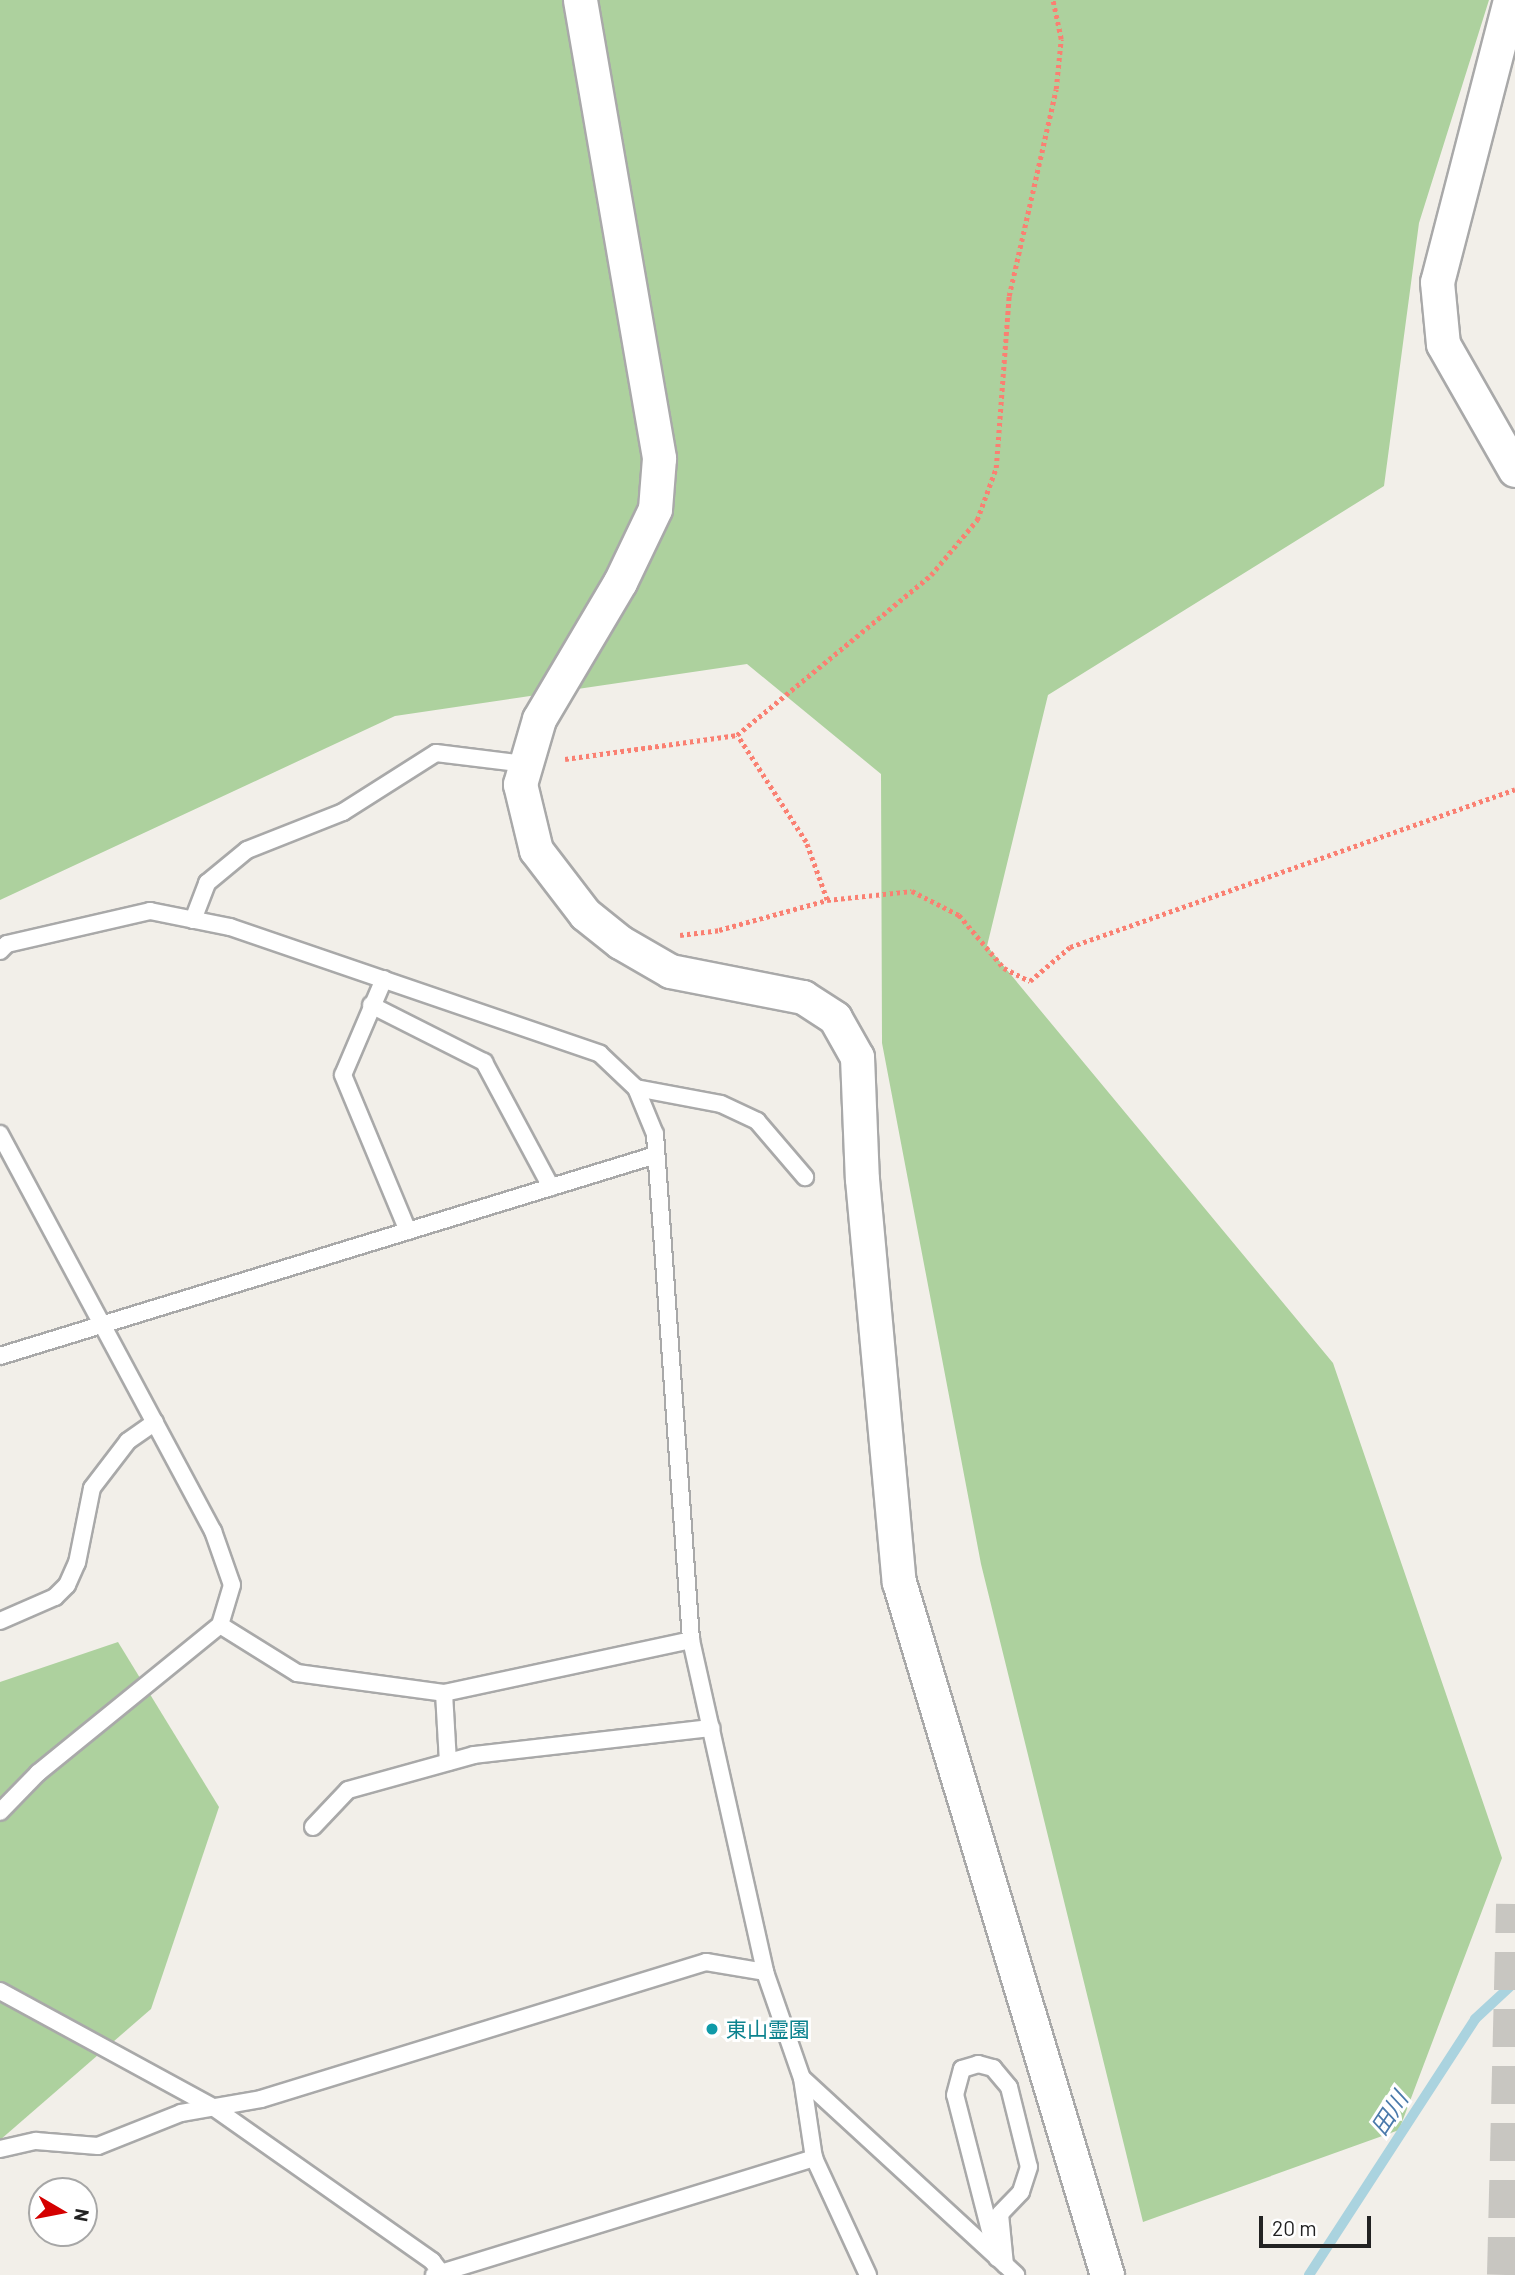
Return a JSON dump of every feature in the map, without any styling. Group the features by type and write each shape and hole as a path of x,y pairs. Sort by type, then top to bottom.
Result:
{"street":[{"path":"580,0 659,458 655,509 620,582 539,719 520,784 536,850 585,914 620,942 670,971 803,997 835,1018 857,1057 862,1179 899,1582 1107,2275"},
{"path":"1510,0 1437,282 1443,344 1515,470"}],"lane":[{"path":"193,920 207,883 247,850 343,812 436,753 526,764"},
{"path":"0,951 7,944 150,911 230,927 600,1054 636,1088 655,1134 691,1640 765,1972 802,2078 814,2158 867,2275"},
{"path":"384,979 343,1075 408,1231"},
{"path":"371,1005 484,1062 551,1187"},
{"path":"636,1088 721,1104 757,1121 805,1177"},
{"path":"0,1134 213,1531 232,1586 220,1625 38,1773 0,1812"},
{"path":"0,1356 656,1154"},
{"path":"0,1621 55,1598 67,1585 77,1563 92,1488 128,1441 155,1422"},
{"path":"220,1625 297,1673 444,1693 691,1640"},
{"path":"444,1693 448,1762"},
{"path":"313,1827 348,1790 448,1762 711,1728"},
{"path":"0,2149 36,2141 99,2146 181,2113 261,2099 706,1962 765,1972"},
{"path":"0,1991 213,2107 432,2261 439,2274 814,2158"},
{"path":"978,2064 993,2068 1009,2087 1029,2167 1021,2192 1000,2214 1006,2266 955,2095 962,2069 978,2064"},
{"path":"802,2078 1006,2266"}],"path":[{"path":"526,764 737,735 931,575 977,520 996,468 1009,296 1056,89 1061,39 1052,0"},
{"path":"737,735 806,842 827,900"},
{"path":"620,942 719,930 827,900 912,891 958,915 1004,968 1030,981 1070,947 1515,789"}],"green space":[{"path":"0,0 1489,0 1419,223 1384,486 1048,695 987,946 1333,1363 1502,1858 1399,2130 1143,2222 981,1564 882,1043 881,774 747,664 395,716 0,900"},
{"path":"118,1642 219,1807 151,2009 0,2140 0,1682"}],"waterway":[{"name":"田川","path":"1309,2275 1475,2019 1515,1982"}],"tunnel":[{"path":"1506,2275 1515,1904"}],"place":[{"name":"東山霊園","path":"712,2029"}]}
